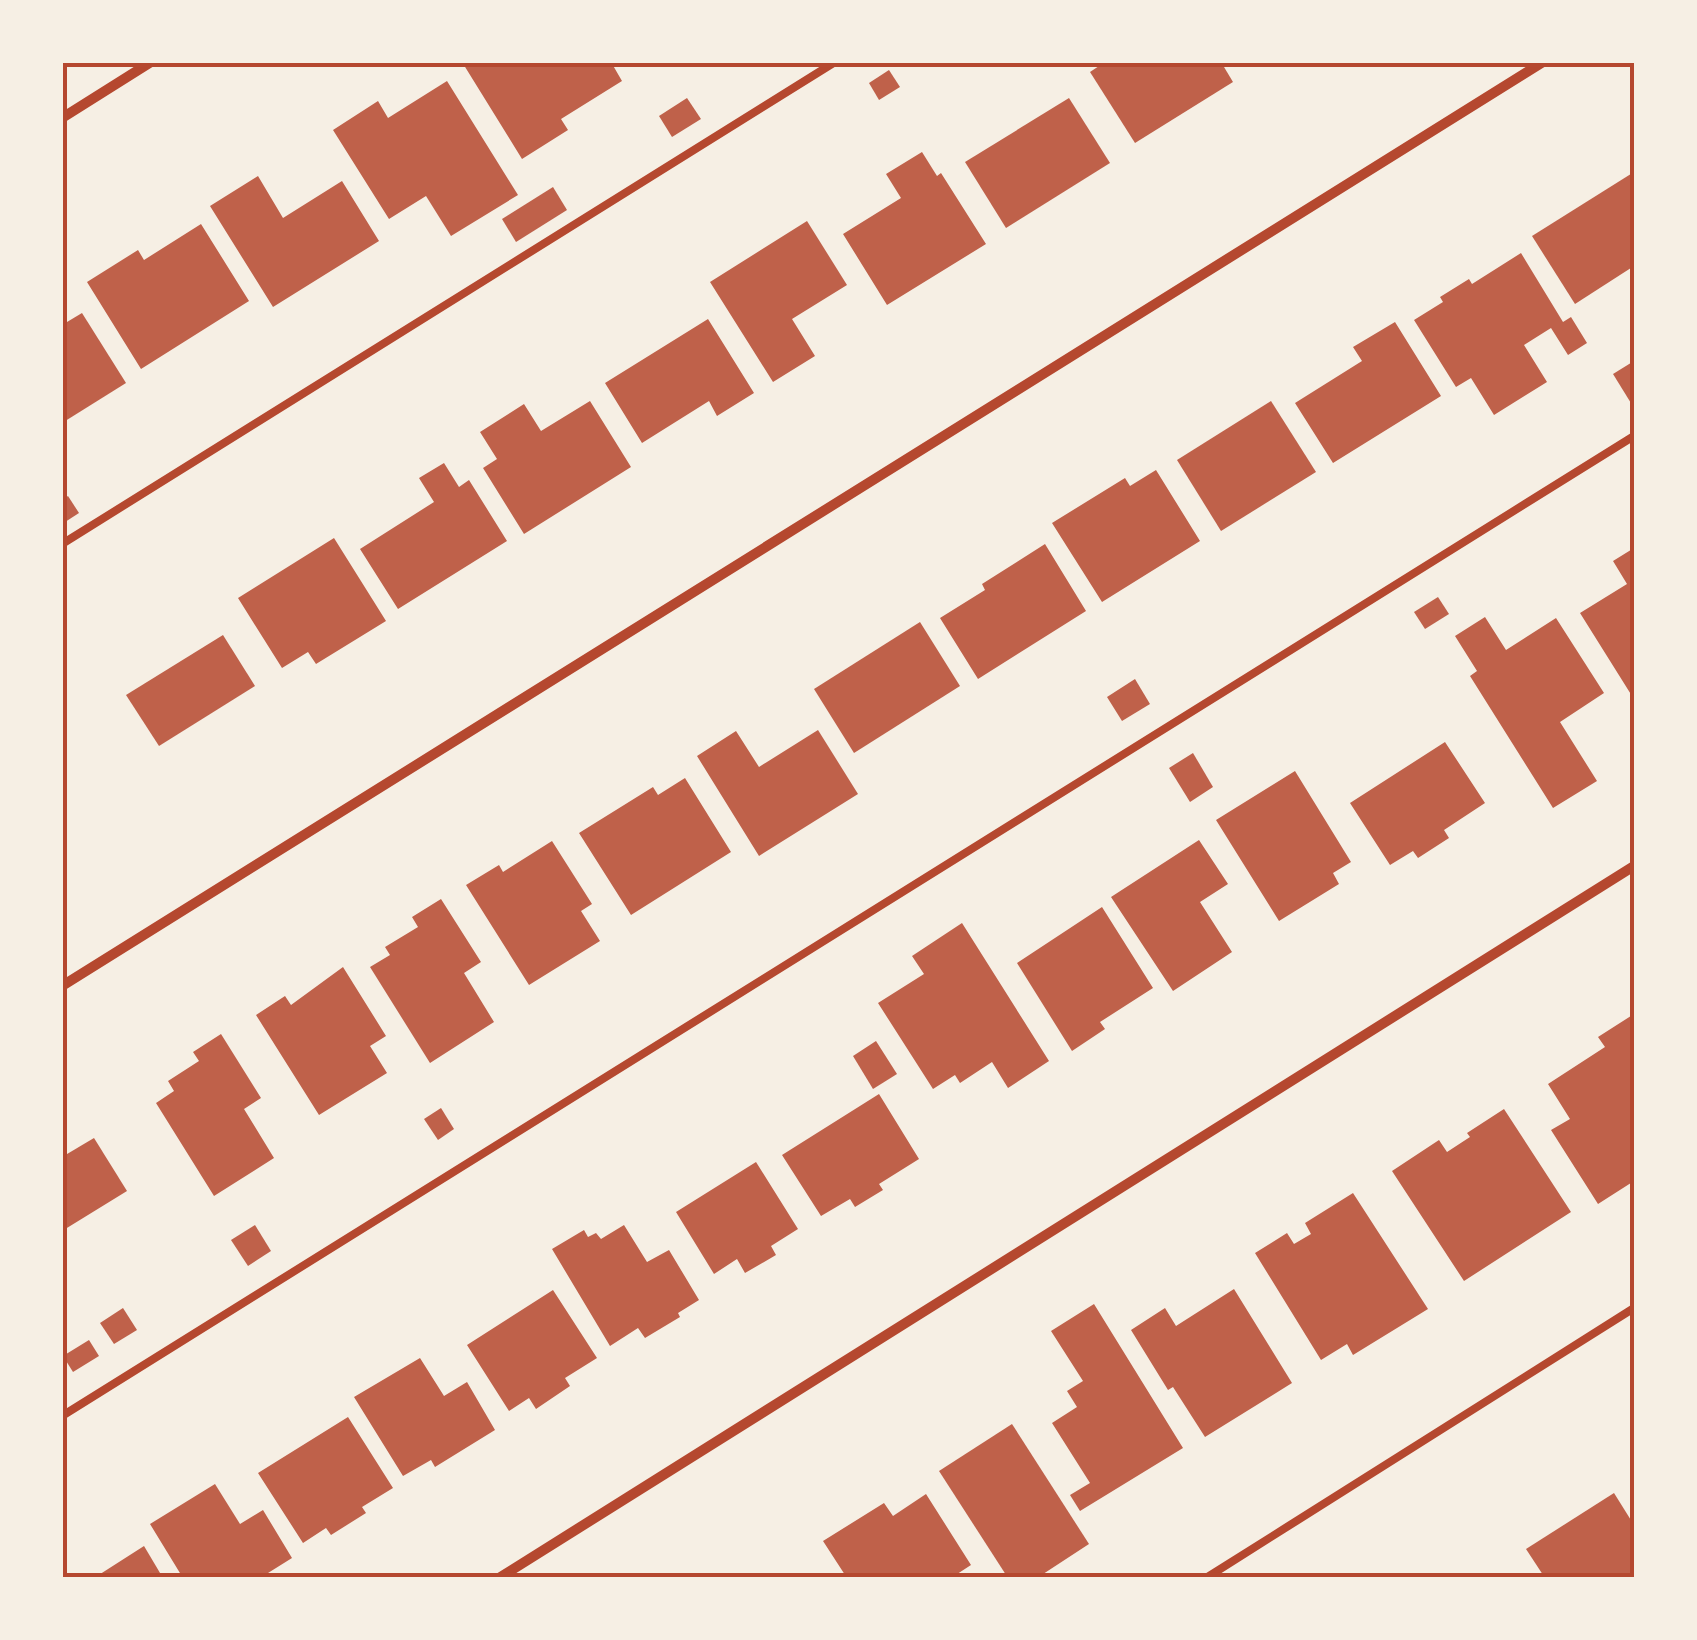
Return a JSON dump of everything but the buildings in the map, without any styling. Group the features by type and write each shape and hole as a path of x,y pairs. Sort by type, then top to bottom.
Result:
{"street":[{"path":"62,118 152,62"},
{"path":"62,986 1543,62"},
{"path":"499,1578 1634,866"}],"lane":[{"path":"62,544 835,62"},
{"path":"62,1416 1634,436"},
{"path":"1206,1578 1634,1308"}]}
